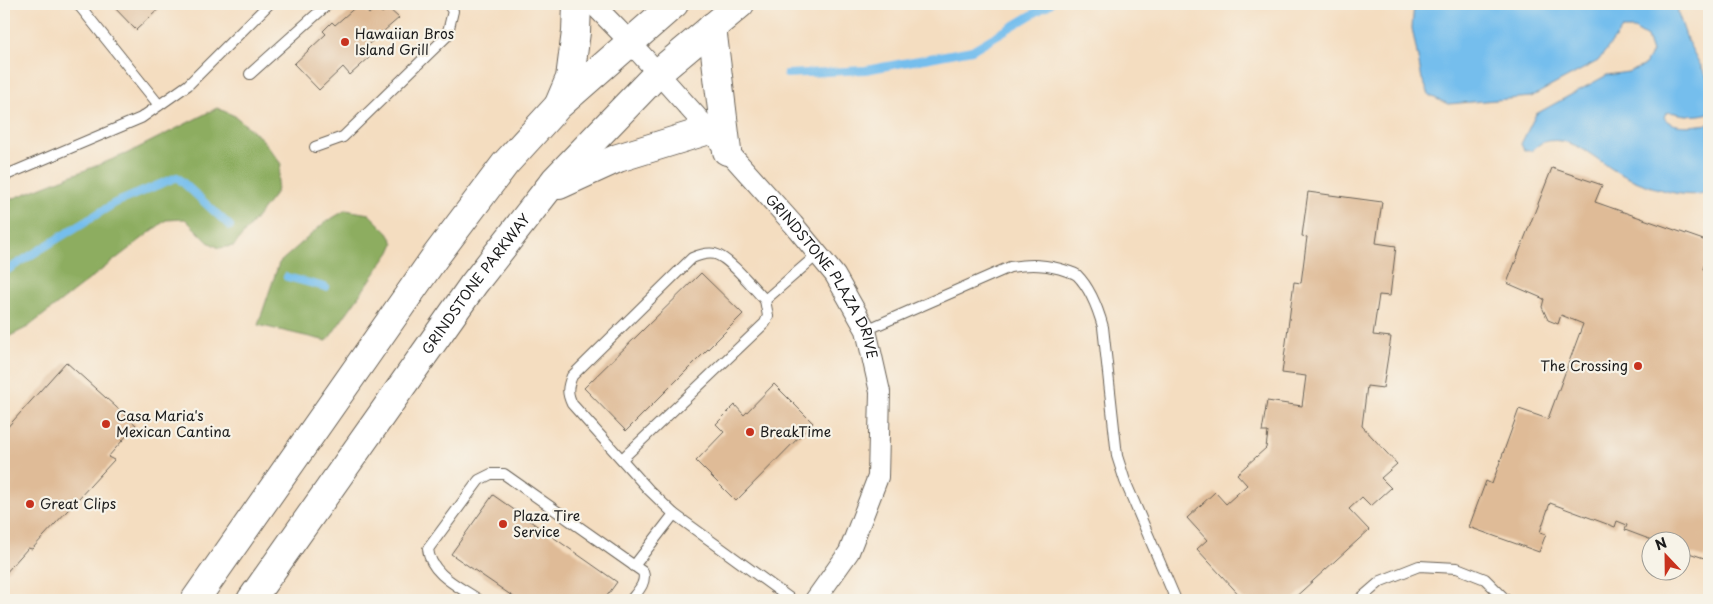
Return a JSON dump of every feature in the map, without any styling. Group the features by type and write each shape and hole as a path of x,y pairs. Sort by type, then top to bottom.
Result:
{"main road":[{"path":"558,106 570,78 576,32 577,4"},
{"path":"194,600 436,256 505,164 558,106 674,4"},
{"name":"GRINDSTONE PARKWAY","path":"250,600 473,285 555,180 658,73 740,4"},
{"path":"712,27 727,151"},
{"path":"548,189 618,158 709,130"}],"street":[{"name":"GRINDSTONE PLAZA DRIVE","path":"593,4 658,73 818,254 835,275 866,330 880,392 878,477 849,552 814,600"}],"lane":[{"path":"78,4 159,105"},
{"path":"4,176 141,118 188,85 269,4"},
{"path":"250,74 328,4"},
{"path":"315,147 343,137 447,36 454,11 448,4"},
{"path":"622,459 765,323 768,316 765,300 727,260 715,254 704,254 692,258 572,376 567,386 567,394 572,404 622,459 674,514 792,600"},
{"path":"765,300 818,254"},
{"path":"866,330 1010,267 1031,264 1054,266 1076,274 1090,293 1099,312 1103,327 1117,456 1125,481 1176,600"},
{"path":"479,600 436,570 429,558 428,549 479,480 491,474 504,474 643,572 645,576 644,583 631,600"},
{"path":"634,566 674,514"},
{"path":"1359,600 1381,581 1419,566 1458,568 1485,579 1506,600"}],"green space":[{"path":"217,108 235,116 262,139 281,164 276,193 234,246 219,248 208,242 185,219 166,220 28,327 4,339 4,202 126,154"},
{"path":"346,210 369,214 388,233 394,243 390,252 327,341 258,325 279,263 324,223"}],"water":[{"path":"1414,4 1678,4 1678,13 1688,42 1709,81 1709,113 1684,115 1666,113 1664,117 1672,124 1678,125 1709,124 1709,191 1697,194 1684,194 1645,185 1617,172 1574,145 1564,142 1554,140 1544,142 1531,151 1524,150 1521,144 1536,114 1607,75 1628,72 1644,66 1652,52 1647,37 1634,29 1622,29 1598,61 1531,97 1448,104 1430,96 1422,79 1412,28"}],"building":[{"path":"111,4 164,4 136,30"},
{"name":"Hawaiian Bros Island Grill","path":"359,4 369,14 376,7 382,13 388,8 399,18 363,49 370,57 350,75 343,67 319,90 294,64 326,34 323,31 332,22 335,25"},
{"name":"The Crossing","path":"1552,168 1602,185 1595,202 1709,242 1709,252 1703,269 1709,272 1709,544 1704,558 1690,553 1690,532 1640,532 1640,536 1625,530 1627,525 1617,521 1615,527 1550,503 1540,532 1546,534 1539,552 1469,527 1486,481 1492,484 1519,409 1548,419 1583,324 1561,315 1558,324 1548,320 1542,307 1544,299 1507,283"},
{"path":"1308,192 1382,202 1376,243 1396,246 1390,296 1379,295 1373,335 1391,337 1383,388 1367,386 1362,426 1397,464 1381,478 1391,488 1371,506 1362,497 1349,509 1369,530 1292,600 1244,600 1197,549 1207,540 1187,518 1215,492 1226,504 1247,485 1237,474 1266,448 1268,432 1262,432 1267,401 1302,406 1306,376 1282,373 1294,282 1301,283 1307,237 1302,236"},
{"path":"701,273 743,314 626,431 584,388"},
{"path":"66,362 136,425 108,457 114,460 32,549 28,548 4,575 4,431"},
{"path":"774,384 813,423 736,501 696,461 724,432 716,424 735,405 744,415"},
{"name":"Plaza Tire Service","path":"493,495 617,582 604,600 518,600 451,554"}],"waterway":[{"path":"787,74 866,70 972,50 1050,4"},
{"path":"4,272 115,203 177,177 230,226"},
{"path":"287,277 325,287"}],"place":[{"name":"Hawaiian Bros Island Grill","path":"345,42"},
{"name":"The Crossing","path":"1638,366"},
{"name":"Casa Maria's Mexican Cantina","path":"106,424"},
{"name":"BreakTime","path":"750,432"},
{"name":"Great Clips","path":"30,504"},
{"name":"Plaza Tire Service","path":"503,524"}]}
